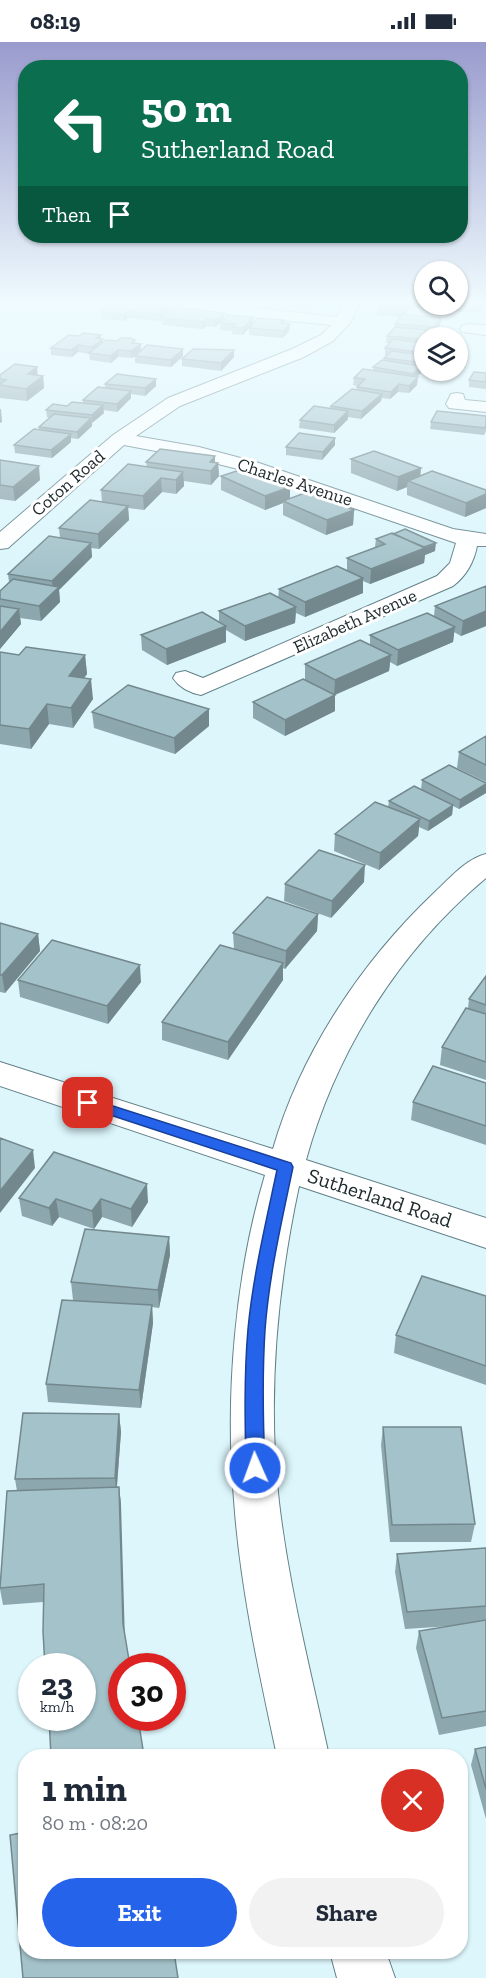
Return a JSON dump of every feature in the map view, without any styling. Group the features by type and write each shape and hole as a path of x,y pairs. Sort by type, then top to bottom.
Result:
{"street":[{"name":"Coton Road","path":"0,543 120,439 174,402 196,393"},
{"path":"454,404 486,407"},
{"name":"Charles Avenue","path":"120,439 199,453 249,466 446,534 477,540"},
{"name":"Elizabeth Avenue","path":"201,688 445,581 453,576 477,540"},
{"path":"302,1749 274,1614 256,1507 254,1409 256,1329 270,1240 285,1167 306,1106 353,1014 370,988 405,941 431,912 486,863"},
{"name":"Sutherland Road","path":"0,1074 486,1233"},
{"path":"360,1959 366,1978"}],"building":[{"path":"91,393 128,393 117,404 83,400"},
{"path":"347,393 382,394 362,411 331,406"},
{"path":"72,402 103,405 92,415 46,410 53,404 67,406"},
{"path":"314,406 348,411 334,425 300,420"},
{"path":"437,411 486,416 486,425 485,428 431,422"},
{"path":"54,414 91,418 77,432 39,427"},
{"path":"34,429 71,434 51,450 14,445"},
{"path":"299,433 335,438 323,452 286,447"},
{"path":"160,449 215,456 210,462 218,463 211,471 146,462"},
{"path":"374,451 421,468 398,477 351,459"},
{"path":"0,460 39,466 13,487 0,485"},
{"path":"128,464 183,472 176,480 161,478 143,496 101,490"},
{"path":"246,468 290,487 265,496 221,476"},
{"path":"432,471 486,490 486,494 466,503 408,481"},
{"path":"310,491 354,510 327,520 283,501"},
{"path":"90,500 128,506 98,534 59,528"},
{"path":"405,529 436,543 424,547 393,534"},
{"path":"392,533 425,548 371,569 347,558 385,544 376,539"},
{"path":"49,536 91,543 52,581 8,574"},
{"path":"337,566 363,578 305,602 279,589"},
{"path":"13,579 59,587 39,606 0,599 0,591"},
{"path":"486,586 486,611 463,621 435,606"},
{"path":"270,593 296,607 245,626 219,611"},
{"path":"0,606 19,609 0,632"},
{"path":"202,612 226,626 166,649 141,635"},
{"path":"427,613 455,627 398,650 370,635"},
{"path":"360,640 391,655 335,680 305,664"},
{"path":"26,647 85,655 69,676 91,679 71,708 47,704 29,729 0,725 0,652 19,655"},
{"path":"303,679 335,695 285,720 253,702"},
{"path":"128,685 209,709 174,738 92,712"},
{"path":"486,736 486,765 459,752"},
{"path":"449,765 486,784 460,800 422,780"},
{"path":"414,786 453,805 429,821 389,801"},
{"path":"375,802 420,819 380,853 335,834"},
{"path":"319,850 365,865 332,901 285,884"},
{"path":"267,897 318,914 286,951 233,933"},
{"path":"0,923 38,934 2,975 0,975"},
{"path":"52,940 140,965 107,1006 18,980"},
{"path":"220,945 283,963 228,1042 162,1022"},
{"path":"486,976 486,1005 469,999"},
{"path":"466,1008 486,1014 486,1062 442,1047"},
{"path":"433,1066 486,1083 486,1126 413,1102"},
{"path":"0,1138 33,1150 0,1191"},
{"path":"54,1152 147,1184 131,1209 101,1199 92,1211 56,1199 49,1208 19,1198"},
{"path":"85,1229 169,1237 158,1290 71,1282"},
{"path":"422,1276 486,1296 486,1366 396,1335"},
{"path":"62,1300 152,1305 139,1390 46,1384"},
{"path":"23,1413 119,1414 115,1478 15,1479"},
{"path":"383,1427 461,1427 475,1524 392,1525"},
{"path":"119,1487 123,1624 128,1653 108,1653 108,1731 140,1731 143,1749 51,1749 50,1731 96,1731 96,1653 44,1653 44,1584 0,1588 7,1491"},
{"path":"486,1548 486,1606 407,1612 397,1554"},
{"path":"486,1620 486,1711 442,1718 419,1631"},
{"path":"486,1747 486,1789 475,1749"},
{"path":"18,1834 18,1923 10,1835"},
{"path":"21,1959 175,1959 178,1978 23,1978"}],"route":[{"path":"88,1103 285,1167 270,1240 256,1329 255,1468"}]}
